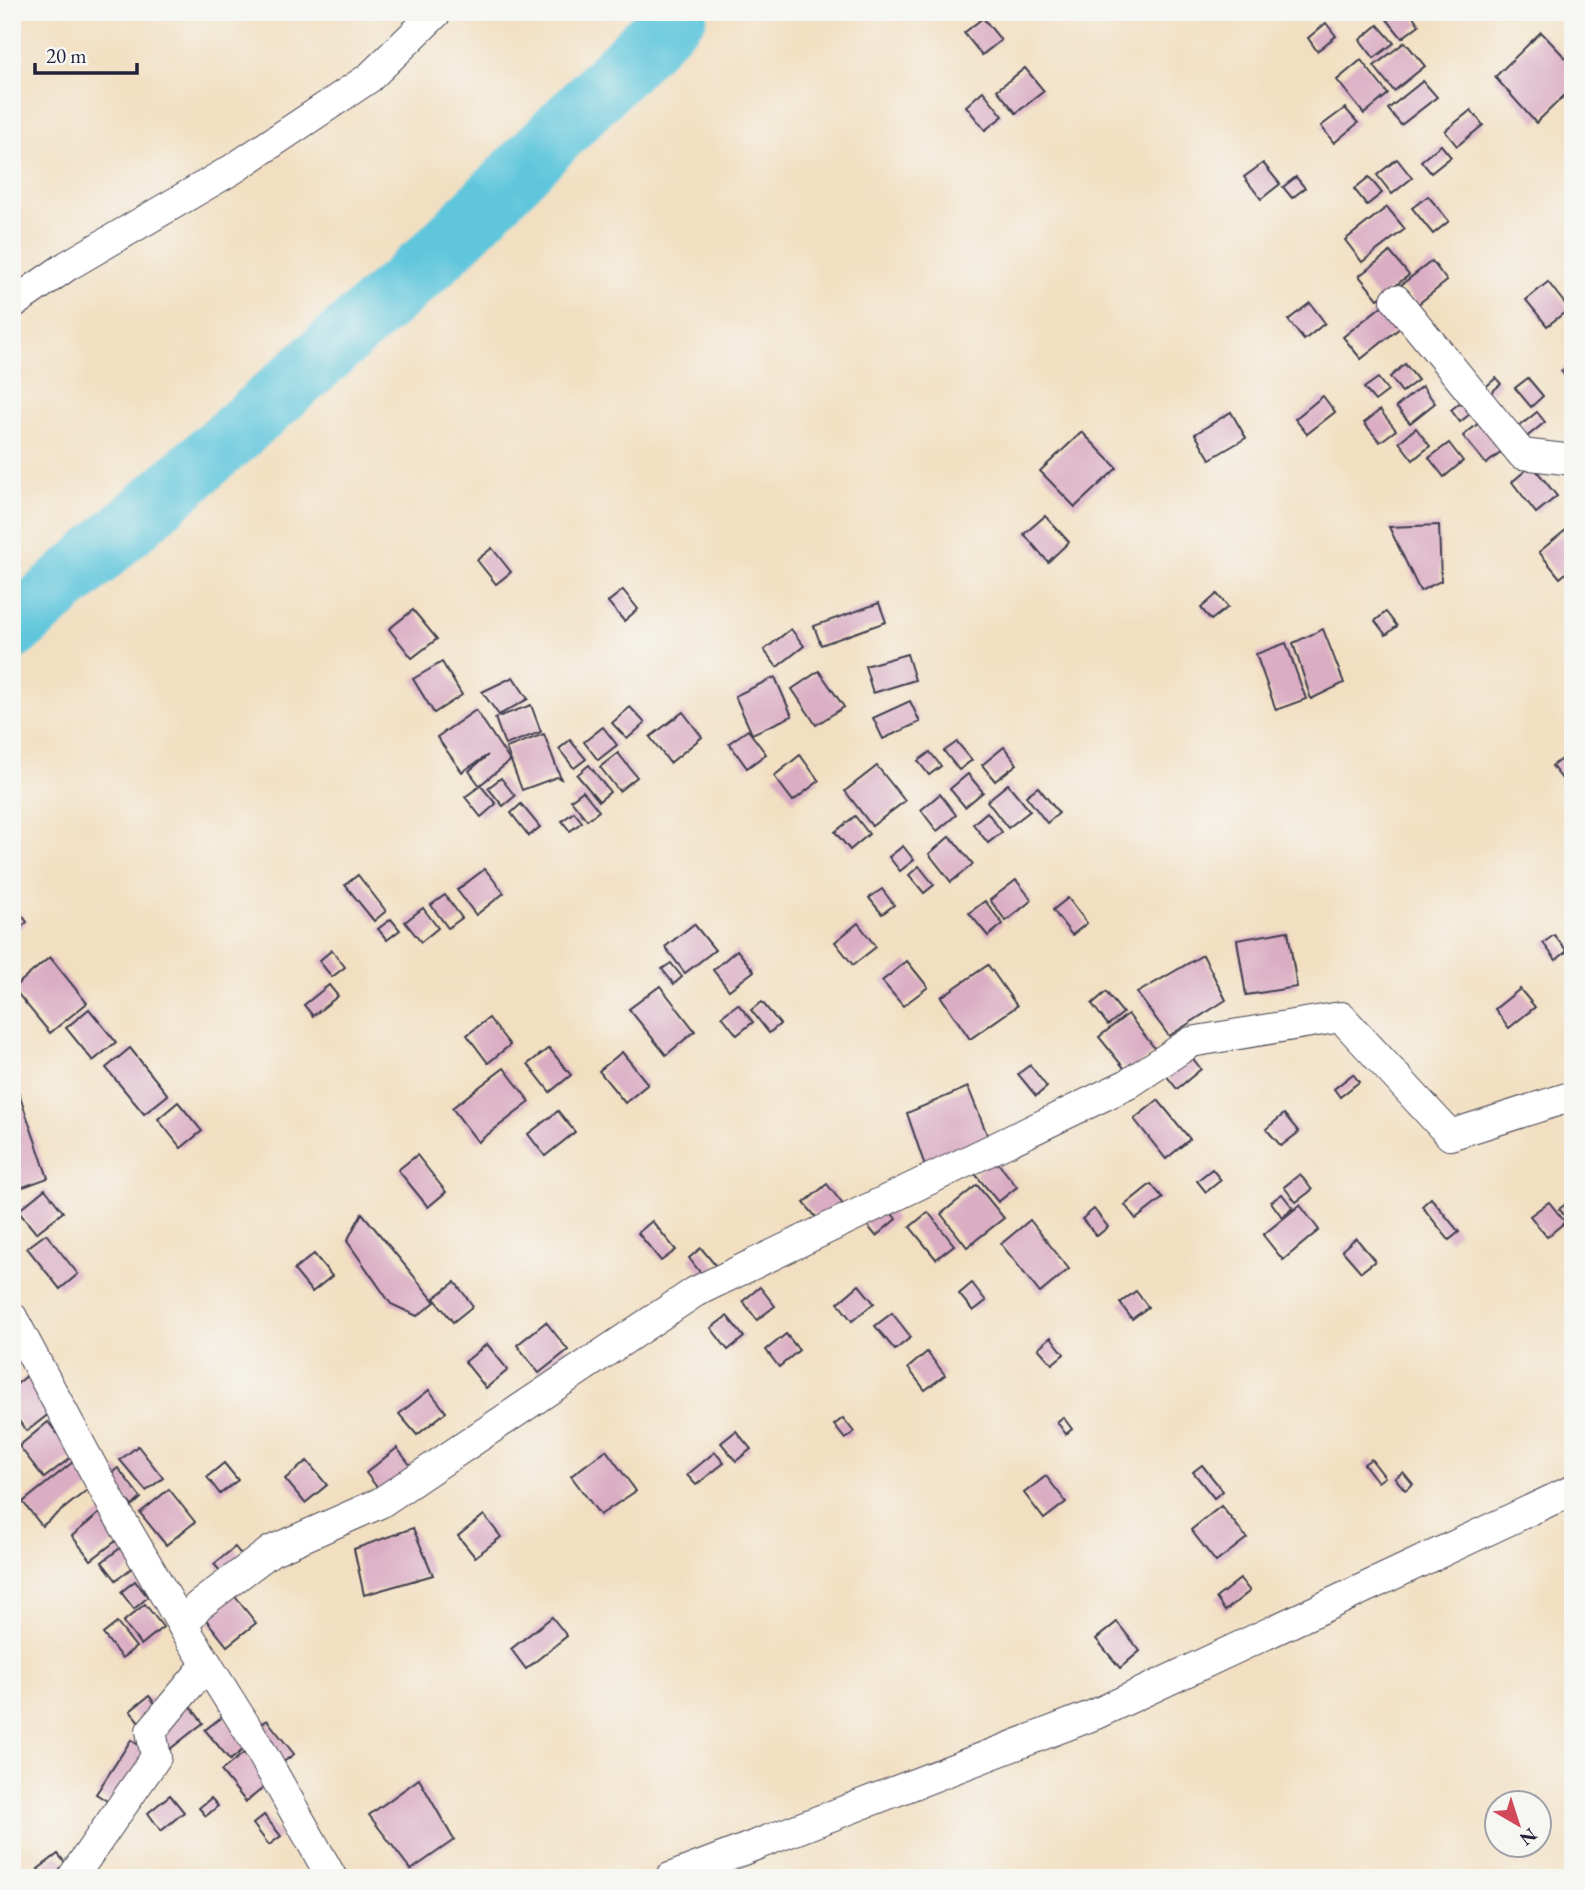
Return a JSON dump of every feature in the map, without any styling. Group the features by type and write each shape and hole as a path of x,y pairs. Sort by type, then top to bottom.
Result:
{"street":[{"path":"12,304 67,266 233,169 369,78 437,12"},
{"path":"1396,300 1522,454 1573,460"},
{"path":"183,1626 198,1606 271,1551 380,1503 695,1293 1128,1084 1191,1042 1341,1017 1450,1135 1573,1097"},
{"path":"12,1317 113,1506 183,1626 255,1741 332,1878"},
{"path":"670,1878 1097,1714 1573,1490"},
{"path":"72,1878 156,1757 151,1731 206,1664"}],"building":[{"path":"1381,12 1410,12 1419,25 1402,38"},
{"path":"983,18 1001,40 982,55 964,33"},
{"path":"1326,23 1336,36 1317,51 1308,38"},
{"path":"1378,25 1394,43 1374,58 1360,40"},
{"path":"1541,32 1573,66 1573,87 1536,123 1495,77"},
{"path":"1405,42 1425,66 1394,91 1374,66"},
{"path":"1361,60 1388,94 1364,114 1337,80"},
{"path":"1025,68 1044,91 1016,113 997,90"},
{"path":"1423,81 1437,97 1401,125 1388,109"},
{"path":"983,91 1003,116 985,130 966,106"},
{"path":"1345,108 1358,123 1334,143 1321,126"},
{"path":"1471,110 1483,125 1457,146 1445,131"},
{"path":"1441,145 1451,157 1431,173 1421,161"},
{"path":"1397,159 1412,178 1392,194 1377,175"},
{"path":"1263,163 1280,184 1261,199 1244,177"},
{"path":"1296,177 1305,188 1292,198 1283,187"},
{"path":"1369,177 1382,193 1367,205 1354,189"},
{"path":"1428,196 1449,221 1433,234 1412,208"},
{"path":"1387,207 1405,229 1362,262 1345,240"},
{"path":"1390,252 1409,275 1378,299 1359,276"},
{"path":"1432,261 1447,281 1417,305 1401,285"},
{"path":"1548,282 1569,309 1547,326 1526,300"},
{"path":"1310,303 1325,323 1304,340 1288,320"},
{"path":"1383,305 1401,327 1361,359 1343,337"},
{"path":"1573,362 1573,386 1561,371"},
{"path":"1405,364 1418,380 1402,392 1390,377"},
{"path":"1378,378 1388,391 1375,401 1364,388"},
{"path":"1496,378 1501,384 1487,396 1482,390"},
{"path":"1528,378 1543,396 1531,407 1515,388"},
{"path":"1422,386 1435,403 1410,423 1396,407"},
{"path":"1323,396 1335,412 1307,434 1295,419"},
{"path":"1467,397 1476,409 1460,422 1451,410"},
{"path":"1380,410 1396,430 1380,442 1364,423"},
{"path":"1231,412 1246,438 1210,459 1195,434"},
{"path":"1537,412 1545,422 1519,443 1511,433"},
{"path":"1485,418 1508,447 1486,464 1463,436"},
{"path":"1416,428 1430,446 1413,460 1399,442"},
{"path":"1082,432 1117,468 1075,507 1040,471"},
{"path":"1449,443 1463,461 1444,477 1429,458"},
{"path":"1532,465 1557,496 1536,513 1512,482"},
{"path":"1045,516 1069,542 1048,562 1024,534"},
{"path":"1573,524 1573,567 1560,578 1539,552"},
{"path":"1439,525 1441,581 1420,591 1389,527"},
{"path":"492,548 511,572 496,584 477,560"},
{"path":"623,590 638,609 624,621 608,602"},
{"path":"1217,594 1228,607 1211,620 1201,608"},
{"path":"879,603 886,622 821,645 814,626"},
{"path":"413,610 437,639 412,658 389,629"},
{"path":"1386,612 1397,626 1386,635 1375,621"},
{"path":"791,629 804,646 777,667 764,650"},
{"path":"1323,629 1344,683 1311,699 1293,643"},
{"path":"1286,643 1306,699 1276,710 1256,654"},
{"path":"907,654 915,680 873,693 865,666"},
{"path":"442,662 462,695 434,713 413,679"},
{"path":"819,671 844,707 816,725 792,689"},
{"path":"513,677 528,699 499,715 482,692"},
{"path":"775,677 792,716 752,734 735,696"},
{"path":"910,701 920,722 883,739 873,718"},
{"path":"531,705 541,732 505,745 495,718"},
{"path":"630,707 645,723 627,739 612,723"},
{"path":"476,710 510,761 480,785 496,804 481,817 465,797 480,786 469,771 488,755 462,772 437,737"},
{"path":"683,712 702,737 670,763 650,737"},
{"path":"603,727 617,745 598,760 584,742"},
{"path":"748,730 766,754 747,768 729,743"},
{"path":"544,734 561,779 557,777 522,790 506,748"},
{"path":"570,740 586,759 574,768 559,749"},
{"path":"957,742 972,760 959,770 944,751"},
{"path":"1004,747 1017,764 995,781 982,765"},
{"path":"930,752 941,766 929,775 918,761"},
{"path":"618,753 637,777 619,791 600,767"},
{"path":"1568,754 1573,760 1573,772 1563,780 1552,766"},
{"path":"800,755 819,781 793,801 774,776"},
{"path":"589,765 610,792 599,801 577,775"},
{"path":"877,766 905,801 872,826 845,791"},
{"path":"968,774 983,792 965,807 950,789"},
{"path":"501,778 515,796 503,806 488,788"},
{"path":"1008,784 1030,811 1008,828 987,801"},
{"path":"1038,787 1059,813 1047,823 1026,796"},
{"path":"583,791 599,811 587,820 571,800"},
{"path":"940,794 956,815 937,831 921,810"},
{"path":"521,804 540,827 529,836 511,813"},
{"path":"574,812 582,822 570,831 562,821"},
{"path":"987,812 1002,832 988,843 973,824"},
{"path":"855,816 869,834 850,850 835,832"},
{"path":"950,836 973,864 951,882 929,854"},
{"path":"903,846 914,860 900,871 889,857"},
{"path":"919,866 934,885 924,893 909,875"},
{"path":"485,869 504,893 476,915 457,890"},
{"path":"358,875 386,911 374,921 345,885"},
{"path":"1016,880 1032,900 1006,921 990,900"},
{"path":"882,889 894,905 882,914 869,898"},
{"path":"445,895 462,918 448,928 431,905"},
{"path":"1068,898 1087,923 1072,935 1053,910"},
{"path":"985,901 1003,924 988,936 969,913"},
{"path":"12,903 27,922 16,932 12,927"},
{"path":"423,908 438,928 421,942 405,922"},
{"path":"391,919 400,930 387,940 378,929"},
{"path":"858,923 876,947 853,965 835,942"},
{"path":"694,924 715,950 685,973 665,947"},
{"path":"1288,931 1297,987 1246,995 1237,940"},
{"path":"1554,935 1567,951 1556,960 1543,943"},
{"path":"332,950 345,967 332,977 319,961"},
{"path":"737,950 754,971 729,990 713,970"},
{"path":"1203,955 1226,1000 1169,1036 1137,993"},
{"path":"50,957 87,1003 50,1033 13,988"},
{"path":"907,961 928,987 903,1006 882,981"},
{"path":"671,963 682,977 674,984 662,969"},
{"path":"988,965 1017,1006 970,1039 941,997"},
{"path":"329,985 338,996 313,1016 304,1005"},
{"path":"660,986 695,1031 666,1055 629,1009"},
{"path":"1520,989 1535,1007 1509,1028 1495,1009"},
{"path":"1106,992 1123,1013 1108,1025 1092,1004"},
{"path":"762,1002 780,1024 769,1033 751,1010"},
{"path":"738,1004 753,1022 737,1035 722,1016"},
{"path":"89,1009 116,1042 93,1061 66,1028"},
{"path":"1128,1014 1156,1050 1128,1073 1099,1037"},
{"path":"489,1018 510,1045 488,1063 467,1035"},
{"path":"130,1048 168,1095 144,1114 106,1068"},
{"path":"549,1048 571,1075 550,1092 528,1064"},
{"path":"1187,1051 1201,1069 1177,1089 1162,1070"},
{"path":"622,1052 648,1084 625,1103 599,1071"},
{"path":"1030,1065 1047,1087 1036,1096 1018,1074"},
{"path":"504,1068 530,1102 478,1142 452,1108"},
{"path":"1353,1074 1359,1082 1340,1097 1334,1089"},
{"path":"968,1087 988,1137 926,1169 907,1113"},
{"path":"17,1088 48,1178 12,1191 12,1090"},
{"path":"1158,1100 1190,1139 1166,1159 1134,1119"},
{"path":"178,1102 202,1131 181,1148 158,1119"},
{"path":"558,1111 575,1132 545,1156 528,1134"},
{"path":"1284,1114 1299,1132 1281,1146 1266,1129"},
{"path":"417,1155 446,1192 428,1207 398,1170"},
{"path":"994,1158 1017,1187 998,1202 975,1174"},
{"path":"1212,1169 1221,1180 1206,1192 1197,1181"},
{"path":"1300,1174 1312,1190 1296,1202 1284,1187"},
{"path":"827,1184 848,1211 826,1229 804,1203"},
{"path":"1151,1184 1163,1198 1136,1219 1125,1205"},
{"path":"977,1185 1004,1218 967,1247 941,1214"},
{"path":"45,1189 63,1212 36,1233 18,1211"},
{"path":"1282,1194 1293,1208 1282,1217 1271,1202"},
{"path":"1431,1198 1459,1232 1449,1240 1422,1206"},
{"path":"1573,1199 1573,1226 1559,1209"},
{"path":"1549,1202 1565,1222 1547,1237 1530,1216"},
{"path":"884,1203 896,1219 876,1236 863,1220"},
{"path":"1300,1205 1319,1230 1283,1260 1263,1235"},
{"path":"1094,1209 1108,1227 1097,1236 1082,1219"},
{"path":"928,1212 954,1245 936,1259 910,1227"},
{"path":"362,1213 435,1302 417,1316 391,1304 347,1241"},
{"path":"1030,1220 1069,1269 1040,1293 1001,1244"},
{"path":"652,1221 676,1250 661,1261 638,1233"},
{"path":"46,1234 78,1274 60,1289 27,1248"},
{"path":"1356,1238 1375,1261 1361,1272 1342,1250"},
{"path":"701,1248 716,1266 703,1276 689,1258"},
{"path":"314,1254 332,1276 312,1292 294,1270"},
{"path":"455,1282 473,1306 453,1322 434,1298"},
{"path":"972,1283 986,1301 973,1311 959,1294"},
{"path":"859,1285 874,1303 852,1321 838,1303"},
{"path":"760,1287 775,1306 757,1320 743,1301"},
{"path":"1136,1291 1148,1307 1132,1319 1120,1303"},
{"path":"892,1313 911,1337 895,1350 875,1326"},
{"path":"727,1316 744,1337 728,1350 711,1328"},
{"path":"546,1322 568,1350 539,1373 517,1345"},
{"path":"786,1334 799,1350 779,1367 766,1350"},
{"path":"1051,1337 1064,1354 1052,1364 1038,1348"},
{"path":"487,1344 508,1370 486,1388 465,1362"},
{"path":"927,1352 945,1375 925,1390 908,1368"},
{"path":"28,1375 55,1409 27,1431 12,1413 12,1388"},
{"path":"429,1390 446,1412 417,1435 399,1414"},
{"path":"1063,1417 1072,1429 1066,1434 1057,1422"},
{"path":"843,1418 854,1432 845,1439 834,1425"},
{"path":"48,1422 74,1455 44,1478 19,1446"},
{"path":"736,1431 751,1449 736,1461 721,1443"},
{"path":"138,1446 163,1478 146,1491 120,1460"},
{"path":"397,1448 414,1470 383,1495 366,1473"},
{"path":"606,1450 636,1491 600,1515 571,1476"},
{"path":"715,1452 724,1463 696,1485 687,1475"},
{"path":"1371,1459 1385,1477 1378,1482 1364,1464"},
{"path":"307,1461 327,1485 305,1503 285,1479"},
{"path":"73,1462 92,1486 42,1526 23,1502"},
{"path":"224,1463 238,1480 220,1494 207,1477"},
{"path":"1202,1465 1223,1491 1214,1498 1193,1472"},
{"path":"118,1468 141,1498 132,1506 108,1476"},
{"path":"1403,1472 1413,1484 1405,1490 1395,1478"},
{"path":"1046,1476 1066,1502 1044,1519 1024,1493"},
{"path":"169,1489 195,1522 166,1545 140,1513"},
{"path":"1221,1506 1247,1538 1216,1562 1191,1530"},
{"path":"101,1512 121,1537 91,1560 72,1536"},
{"path":"484,1515 501,1537 475,1557 458,1536"},
{"path":"413,1528 433,1575 364,1595 354,1549"},
{"path":"123,1546 137,1564 116,1580 102,1562"},
{"path":"235,1547 249,1565 229,1581 214,1564"},
{"path":"1240,1579 1250,1591 1225,1611 1216,1598"},
{"path":"135,1581 148,1597 134,1609 121,1592"},
{"path":"229,1589 256,1623 227,1646 200,1612"},
{"path":"145,1604 163,1627 141,1645 123,1622"},
{"path":"552,1617 567,1636 526,1669 511,1649"},
{"path":"1117,1622 1140,1651 1120,1668 1096,1639"},
{"path":"117,1623 136,1647 122,1658 103,1634"},
{"path":"149,1696 163,1713 144,1728 130,1711"},
{"path":"189,1704 203,1723 170,1749 156,1731"},
{"path":"223,1716 248,1746 230,1760 205,1730"},
{"path":"267,1720 294,1754 282,1763 255,1730"},
{"path":"131,1740 150,1753 115,1806 96,1794"},
{"path":"244,1753 269,1783 246,1802 221,1771"},
{"path":"419,1779 454,1840 411,1870 369,1815"},
{"path":"170,1795 184,1812 161,1831 148,1813"},
{"path":"211,1798 218,1806 206,1816 199,1808"},
{"path":"264,1815 281,1836 269,1845 253,1824"},
{"path":"58,1854 67,1865 51,1878 45,1878 38,1869"}],"waterway":[{"path":"12,630 431,261 678,12"}]}
